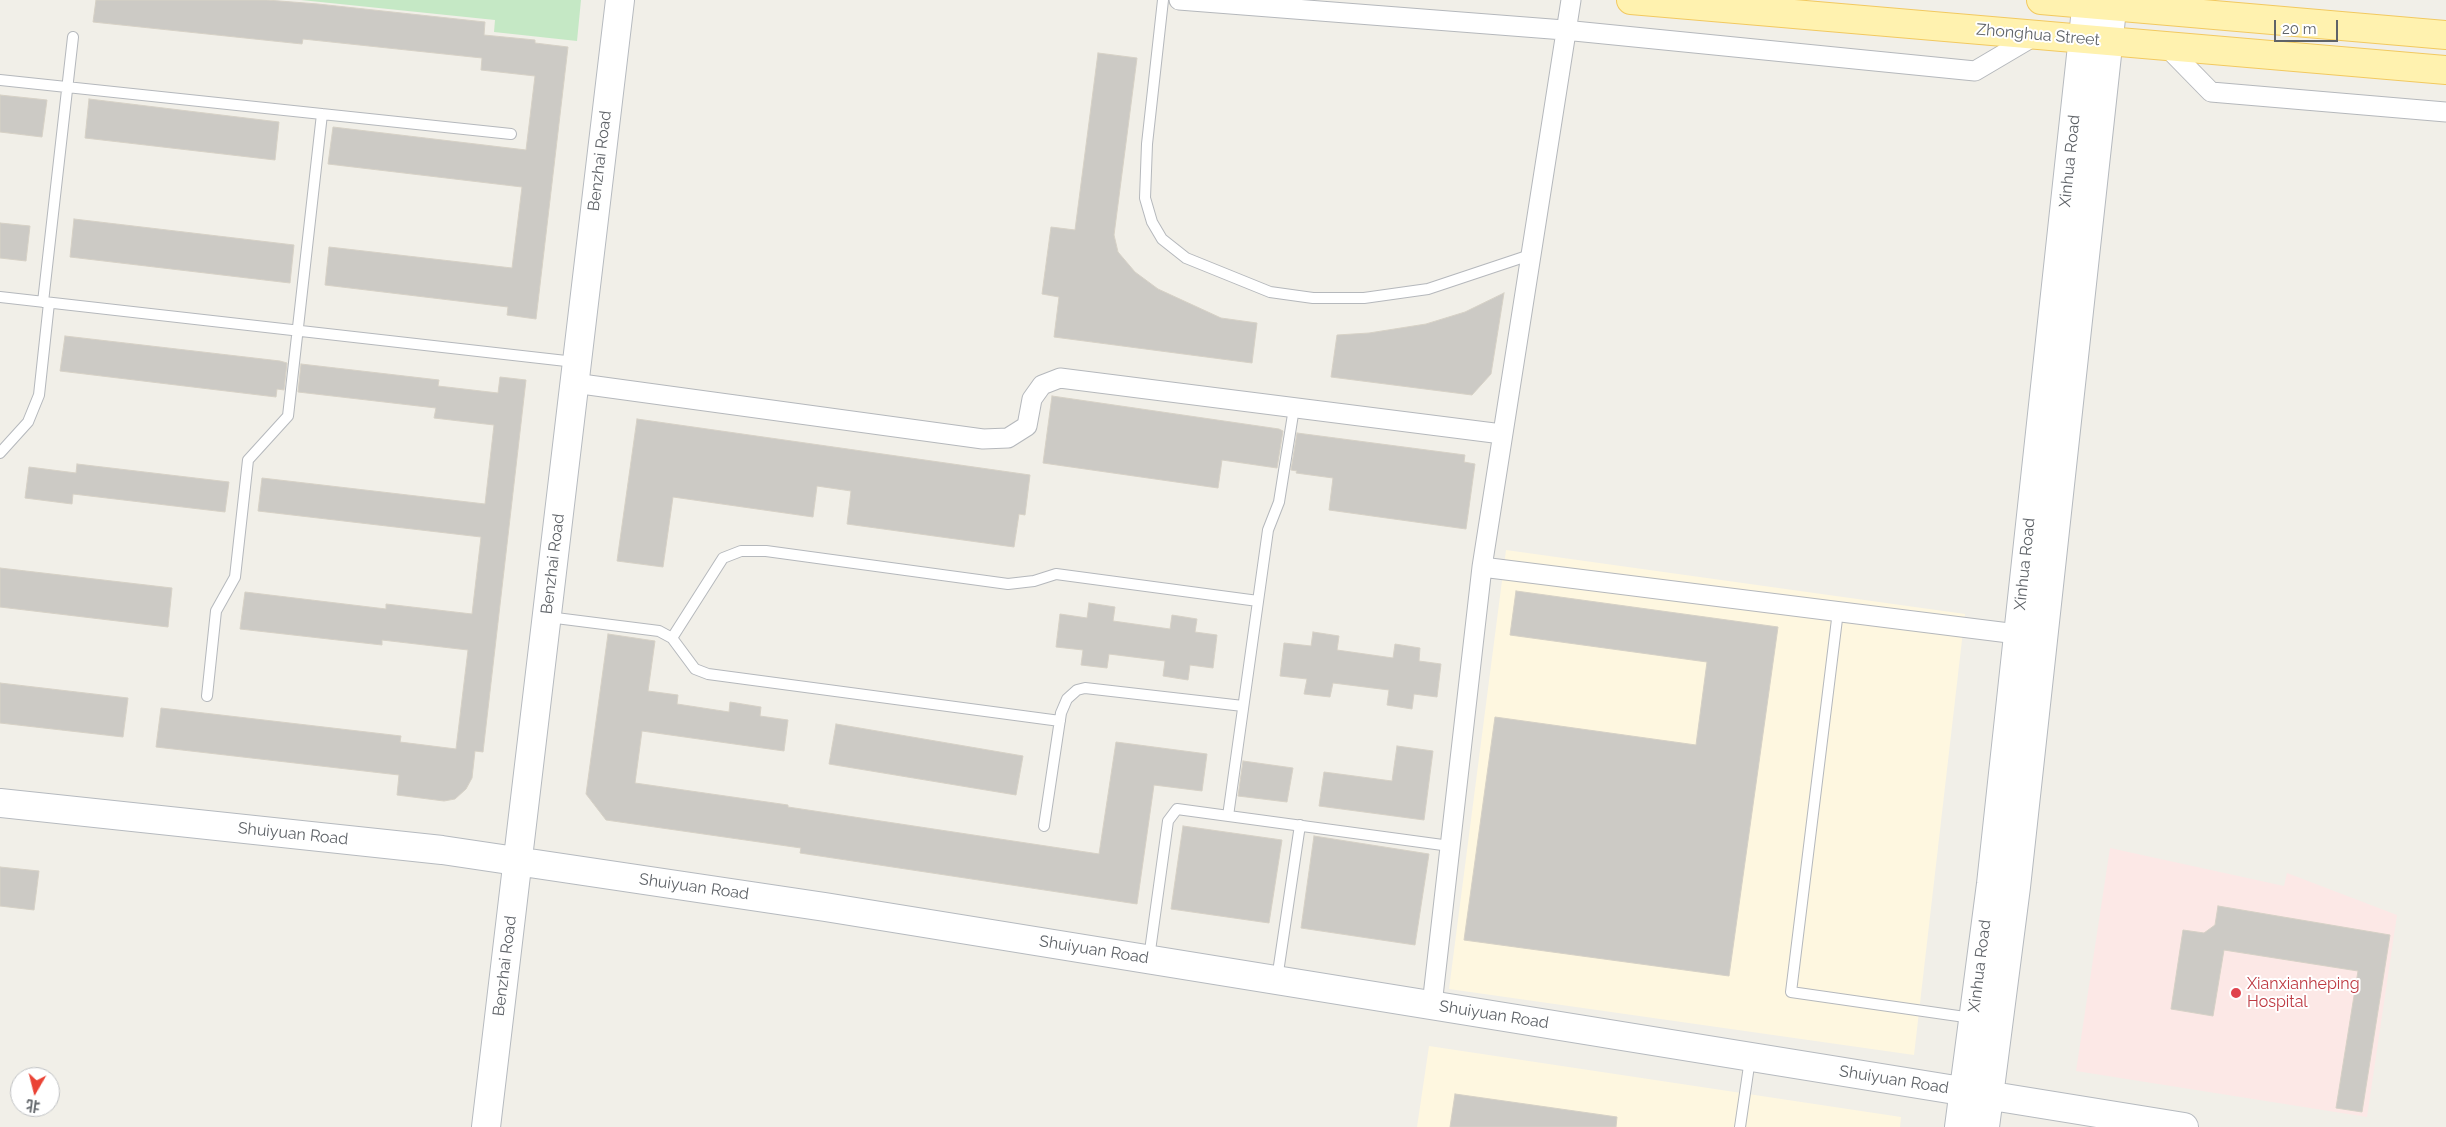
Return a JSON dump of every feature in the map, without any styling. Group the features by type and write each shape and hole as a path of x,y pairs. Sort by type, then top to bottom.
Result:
{"main road":[{"name":"Zhonghua Street","path":"1631,0 2446,70"},
{"path":"2041,0 2100,2 2446,35"}],"street":[{"name":"Benzhai Road","path":"486,1127 620,0"},
{"path":"1179,0 1564,30 1975,71 2036,35"},
{"path":"1432,1005 1482,567 1564,30 1571,0"},
{"name":"Xinhua Road","path":"1959,1127 1976,1093 2016,887 2100,2"},
{"name":"Xinhua Road","path":"1985,1127 1976,1093 1973,1018 1991,884 2017,634 2096,40"},
{"path":"2166,46 2211,92 2446,112"},
{"path":"575,373 983,439 1008,438 1027,426 1032,399 1042,385 1060,378 1502,434"},
{"path":"1482,567 2017,634"},
{"name":"Shuiyuan Road","path":"0,802 442,850 517,861 825,907 2184,1127"}],"lane":[{"path":"1163,0 1146,144 1145,198 1152,222 1162,239 1186,258 1270,292 1313,298 1364,298 1428,288 1530,255"},
{"path":"0,453 28,422 39,395 46,302 73,37"},
{"path":"0,80 511,134"},
{"path":"207,696 216,611 235,577 248,460 288,416 322,114"},
{"path":"0,297 298,331 575,373"},
{"path":"1228,816 1268,530 1280,502 1294,408"},
{"path":"672,638 723,558 741,551 766,551 1008,584 1034,581 1056,574 1258,601"},
{"path":"1838,611 1791,992 1973,1018"},
{"path":"546,617 648,628 672,638 695,669 708,674 1060,721"},
{"path":"1044,826 1060,721 1067,700 1077,690 1085,688 1243,706"},
{"path":"1149,959 1168,821 1177,809 1450,846"},
{"path":"1277,980 1300,825"},
{"path":"1740,1127 1750,1057"}],"shaded area":[{"path":"1506,550 1965,614 1914,1055 1449,989"},
{"name":"Xianxianheping Hospital","path":"2110,848 2284,886 2287,873 2397,915 2367,1117 2076,1071"},
{"path":"1429,1046 1901,1117 1900,1127 1417,1127"}],"green space":[{"path":"301,0 581,0 577,41 494,32 495,20"}],"building":[{"path":"96,0 267,0 318,4 485,22 484,35 535,40 535,43 568,47 536,319 507,315 508,307 325,285 329,247 512,268 522,187 328,164 333,127 526,150 535,76 481,70 482,58 303,39 302,44 93,22"},
{"path":"1098,53 1137,58 1114,235 1118,252 1135,272 1158,289 1221,318 1257,323 1252,363 1054,337 1059,297 1042,294 1051,227 1075,230"},
{"path":"0,95 47,100 42,137 0,132"},
{"path":"89,99 279,122 275,160 85,138"},
{"path":"74,219 294,245 290,283 70,257"},
{"path":"0,223 30,226 26,261 0,258"},
{"path":"1504,293 1491,374 1472,395 1331,377 1337,335 1369,333 1426,324 1465,312"},
{"path":"65,336 280,361 287,363 284,390 277,389 276,397 60,371"},
{"path":"301,364 439,380 438,386 498,393 500,377 526,380 483,752 475,751 472,778 466,789 455,799 444,801 397,795 399,775 156,747 161,708 401,736 400,742 456,749 468,650 382,640 382,645 240,629 245,592 386,609 386,604 472,614 481,537 258,511 262,478 485,504 494,425 434,418 436,408 298,392"},
{"path":"1052,396 1279,429 1283,431 1277,468 1222,460 1218,488 1043,463"},
{"path":"637,419 1030,475 1025,515 1019,514 1014,547 847,524 851,491 817,486 813,517 673,497 663,567 617,561"},
{"path":"1297,433 1465,455 1464,462 1475,464 1466,529 1329,510 1333,478 1296,473 1297,471 1291,470"},
{"path":"77,464 229,482 225,512 73,494 72,504 25,498 29,467 76,473"},
{"path":"0,568 172,588 168,627 0,607"},
{"path":"1516,591 1778,627 1729,976 1464,940 1495,717 1696,745 1707,662 1510,635"},
{"path":"1089,603 1115,607 1113,621 1170,629 1172,615 1197,619 1195,632 1217,635 1213,668 1190,665 1188,680 1163,676 1165,661 1109,654 1107,668 1081,665 1083,650 1056,647 1060,614 1087,618"},
{"path":"1313,632 1339,636 1337,650 1393,658 1395,644 1420,648 1419,661 1441,664 1437,697 1414,694 1412,709 1387,705 1389,690 1333,683 1330,697 1304,694 1307,679 1280,676 1284,643 1311,646"},
{"path":"608,634 655,641 648,691 678,695 677,704 729,712 730,702 761,707 760,716 788,720 784,751 642,731 635,783 1099,854 1116,742 1207,754 1202,791 1154,785 1137,904 800,853 801,848 606,820 586,794"},
{"path":"0,683 128,698 123,737 0,723"},
{"path":"836,724 1023,756 1016,795 829,764"},
{"path":"1397,746 1433,751 1424,820 1319,806 1324,772 1392,781"},
{"path":"1243,761 1293,768 1287,802 1238,796"},
{"path":"1183,826 1282,840 1269,923 1171,909"},
{"path":"1314,836 1429,854 1415,945 1301,928"},
{"path":"0,867 39,871 34,910 0,906"},
{"path":"2218,906 2390,935 2362,1112 2336,1108 2358,971 2224,950 2213,1016 2171,1009 2183,930 2204,933 2215,925"},
{"path":"1455,1094 1617,1117 1616,1127 1450,1127"}],"place":[{"name":"Xianxianheping Hospital","path":"2236,993"}]}
